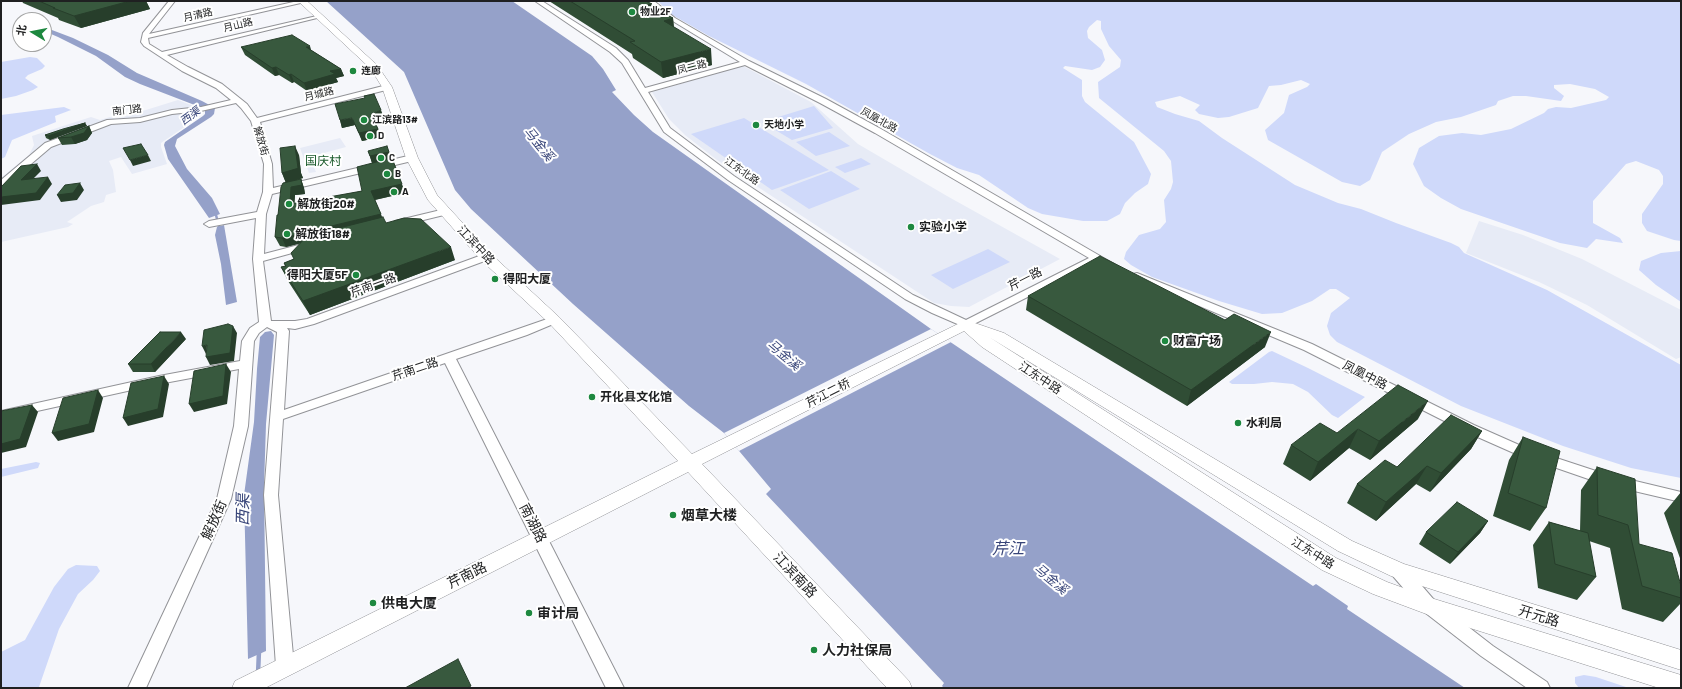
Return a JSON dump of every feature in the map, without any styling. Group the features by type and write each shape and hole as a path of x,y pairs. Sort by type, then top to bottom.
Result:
{"main road":[{"name":"江滨中路","path":"302,1 374,67 387,87 412,158 432,197 486,257 554,320 690,462"},
{"name":"芹江二桥","path":"690,462 966,324"},
{"name":"江东中路","path":"966,324 999,336 1344,546 1398,570"},
{"name":"江东中路","path":"966,324 987,344 1330,564 1380,588 1429,606"},
{"name":"芹南路","path":"243,688 690,462"},
{"name":"江滨南路","path":"690,462 901,688"},
{"name":"开元路","path":"1398,570 1681,660"},
{"name":"开元路","path":"1429,606 1681,684"}],"street":[{"path":"145,37 146,33 172,1"},
{"name":"月清路","path":"145,37 302,1"},
{"name":"江东北路","path":"538,1 613,50 625,62 667,130 731,178 909,297 966,324"},
{"name":"凤凰北路","path":"650,1 672,19 746,63 823,101 878,131 1096,258"},
{"name":"月山路","path":"162,54 319,16"},
{"name":"解放街","path":"137,688 224,499 241,426 248,341 254,331 266,323 258,259 261,214 268,192 268,164 255,121 244,106 219,86 185,69 146,45 144,42 145,37"},
{"name":"凤二路","path":"643,91 746,63"},
{"name":"月城路","path":"255,121 387,87"},
{"name":"南门路","path":"1,185 51,143 112,122 140,120 172,112 201,109 236,101"},
{"path":"268,192 412,158"},
{"path":"391,224 445,212"},
{"path":"209,224 261,214"},
{"path":"258,259 318,243"},
{"name":"芹南一路","path":"266,323 295,325 310,322 486,257"},
{"name":"凤凰中路","path":"1096,258 1233,317 1277,333 1308,347 1435,411 1521,451 1600,478 1681,497"},
{"name":"芹一路","path":"966,324 1096,258"},
{"name":"芹南二路","path":"276,417 449,358 554,320"},
{"path":"266,323 278,327 283,331 271,495 285,666"},
{"name":"南湖路","path":"449,358 541,538 615,688"},
{"path":"1,415 158,380 245,364"},
{"path":"1435,411 1530,449 1575,465 1681,492"},
{"path":"1398,570 1429,606"},
{"name":"江东中路","path":"1429,606 1487,651 1541,688"}],"shaded area":[{"path":"658,1 1681,1 1681,241 1647,231 1642,223 1642,214 1663,184 1663,176 1659,170 1636,161 1626,164 1593,201 1593,223 1620,238 1623,243 1596,239 1587,248 1560,243 1461,209 1441,198 1424,186 1413,164 1419,148 1439,136 1462,133 1481,135 1511,129 1544,113 1548,109 1556,107 1571,108 1606,100 1609,97 1595,89 1570,84 1554,85 1554,88 1564,96 1561,101 1526,96 1513,96 1498,101 1496,105 1461,117 1436,122 1409,134 1382,152 1370,180 1360,186 1342,182 1268,140 1265,130 1284,113 1289,95 1307,87 1310,84 1301,80 1281,85 1269,86 1258,108 1229,117 1218,118 1199,114 1195,110 1200,105 1180,96 1155,102 1157,107 1199,121 1222,138 1295,185 1338,203 1361,209 1451,243 1459,247 1464,253 1547,290 1681,365 1681,478 1631,468 1563,446 1461,406 1337,342 1330,335 1327,326 1331,313 1350,298 1336,289 1330,289 1312,301 1282,313 1262,314 1219,301 1152,277 1131,265 1124,259 1126,252 1139,235 1160,229 1166,222 1164,200 1171,189 1173,182 1171,161 1164,151 1099,98 1098,82 1120,67 1121,60 1109,46 1101,29 1101,21 1097,20 1089,27 1087,31 1088,38 1102,50 1105,60 1100,67 1092,70 1065,66 1063,68 1082,80 1082,96 1085,102 1134,142 1151,174 1148,184 1135,193 1125,203 1120,214 1107,221 1083,221 1042,214 1028,208 979,175 957,168 806,84 709,36 669,13"},
{"path":"30,57 37,58 45,66 25,78 38,87 16,96 1,99 1,62"},
{"name":"实验小学","path":"743,66 811,102 858,144 1060,259 969,307 934,303 717,160 685,135 669,119 652,92"},
{"path":"178,100 196,107 202,111 202,114 161,143 167,164 132,174 121,157 109,161 113,170 116,192 106,195 104,202 91,206 67,222 73,224 68,227 1,242 1,178 29,155 34,145 32,136 91,117 100,120 110,117 117,119"},
{"path":"814,106 833,128 792,140 762,122"},
{"path":"64,107 71,110 55,116 56,122 12,140 5,157 1,159 1,115"},
{"path":"744,118 829,170 772,190 691,134"},
{"path":"829,132 850,146 816,156 796,142"},
{"path":"340,138 346,147 309,157 316,172 309,173 300,148"},
{"path":"861,158 871,164 845,173 835,167"},
{"path":"831,171 860,189 809,209 780,190"},
{"path":"1479,221 1523,235 1582,259 1681,310 1681,357 1676,359 1587,305 1539,282 1466,253"},
{"path":"988,249 1010,262 953,289 931,275"},
{"path":"1681,251 1681,302 1656,285 1639,270 1641,261 1661,253"},
{"path":"1272,351 1365,397 1338,418 1332,415 1308,392 1293,384 1272,382 1232,384 1229,382"},
{"path":"36,462 40,463 38,468 1,477 1,469"},
{"path":"76,565 97,566 100,571 78,594 59,629 39,687 1,688 1,652 25,640 54,587 68,569"},
{"path":"1584,675 1596,677 1629,688 1579,688 1575,683 1575,677"}],"water":[{"name":"芹江","path":"326,1 512,1 592,56 603,69 616,90 612,92 653,132 931,329 1313,586 1316,584 1348,606 1347,609 1465,688 944,688 942,686 944,683 766,494 771,489 724,433 689,406 573,304 471,209 455,190 404,72"},
{"path":"52,30 73,38 108,55 137,73 215,108 214,114 211,117 177,139 175,146 187,169 212,198 220,214 209,218 168,159 164,145 165,142 203,116 205,114 205,109 125,77 96,56 52,34"},
{"path":"224,225 237,302 226,305 221,264 215,235 217,227"},
{"path":"271,331 274,335 266,424 264,486 266,651 248,659 244,495 254,422 260,337 265,332"}],"pier":[{"path":"931,329 951,342 739,451 724,433"}],"building":[{"path":"39,1 130,1 74,16"},
{"path":"570,1 646,1 652,4 647,5 673,18 664,21 711,49 661,62 630,42 635,41"},
{"path":"292,35 310,46 306,47 341,69 330,71 335,74 304,83 291,74 289,75 276,67 272,68 241,47"},
{"path":"374,94 381,110 371,114 378,129 359,133 352,118 340,120 335,104 365,98 364,96"},
{"path":"85,123 48,136 45,135 63,129"},
{"path":"89,126 84,133 71,137 58,138"},
{"path":"141,144 148,155 130,160 123,148"},
{"path":"295,146 299,168 282,173 280,148"},
{"path":"387,146 389,152 370,156 368,151"},
{"path":"392,158 402,184 371,191 381,214 282,238 275,237 281,187 283,183 301,179 302,185 291,187 290,204 362,191 357,167"},
{"path":"37,164 21,180 48,177 36,193 1,197 1,187 21,166"},
{"path":"80,183 73,193 57,195 65,185"},
{"name":"得阳大厦5F","path":"383,217 386,223 404,218 421,219 451,247 303,301 281,267 286,266 284,263 294,259 291,253 307,236"},
{"name":"财富广场","path":"1100,256 1225,320 1234,314 1271,332 1191,390 1028,296"},
{"path":"228,324 233,326 230,353 206,357 207,345 202,346 204,330"},
{"path":"160,332 181,332 151,364 128,364"},
{"path":"226,364 223,396 189,404 194,371"},
{"path":"164,376 158,409 123,418 131,383"},
{"path":"1398,385 1428,401 1379,441 1358,429 1318,462 1291,445 1320,423 1337,433"},
{"path":"98,390 89,424 52,433 63,398"},
{"path":"32,405 20,439 1,444 1,411"},
{"path":"1451,415 1482,431 1441,473 1427,466 1386,502 1357,484 1385,460 1397,467"},
{"path":"1523,437 1560,451 1546,508 1508,493"},
{"path":"1597,467 1635,479 1639,544 1672,553 1681,586 1681,598 1642,586 1628,525 1598,515"},
{"path":"1457,502 1488,521 1458,552 1426,532"},
{"path":"1549,522 1588,533 1596,577 1555,564"},
{"path":"458,659 471,686 467,688 405,688"}],"waterway":[{"name":"西渠","path":"215,211 220,231"},
{"name":"西渠","path":"258,674 259,651"}],"place":[{"name":"物业2F","path":"632,12"},
{"name":"连廊","path":"353,71"},
{"name":"江滨路13#","path":"364,120"},
{"name":"天地小学","path":"756,125"},
{"name":"D","path":"370,136"},
{"name":"C","path":"381,158"},
{"name":"B","path":"387,174"},
{"name":"A","path":"394,192"},
{"name":"解放街20#","path":"289,204"},
{"name":"实验小学","path":"911,227"},
{"name":"解放街18#","path":"287,234"},
{"name":"得阳大厦5F","path":"356,275"},
{"name":"得阳大厦","path":"495,279"},
{"name":"财富广场","path":"1165,341"},
{"name":"开化县文化馆","path":"592,397"},
{"name":"水利局","path":"1238,423"},
{"name":"烟草大楼","path":"673,515"},
{"name":"供电大厦","path":"373,603"},
{"name":"审计局","path":"529,613"},
{"name":"人力社保局","path":"814,650"}],"district":[{"name":"国庆村","path":"323,161"}],"water label":[{"name":"马金溪","path":"539,144"},
{"name":"马金溪","path":"784,355"},
{"name":"马金溪","path":"1051,579"}]}
